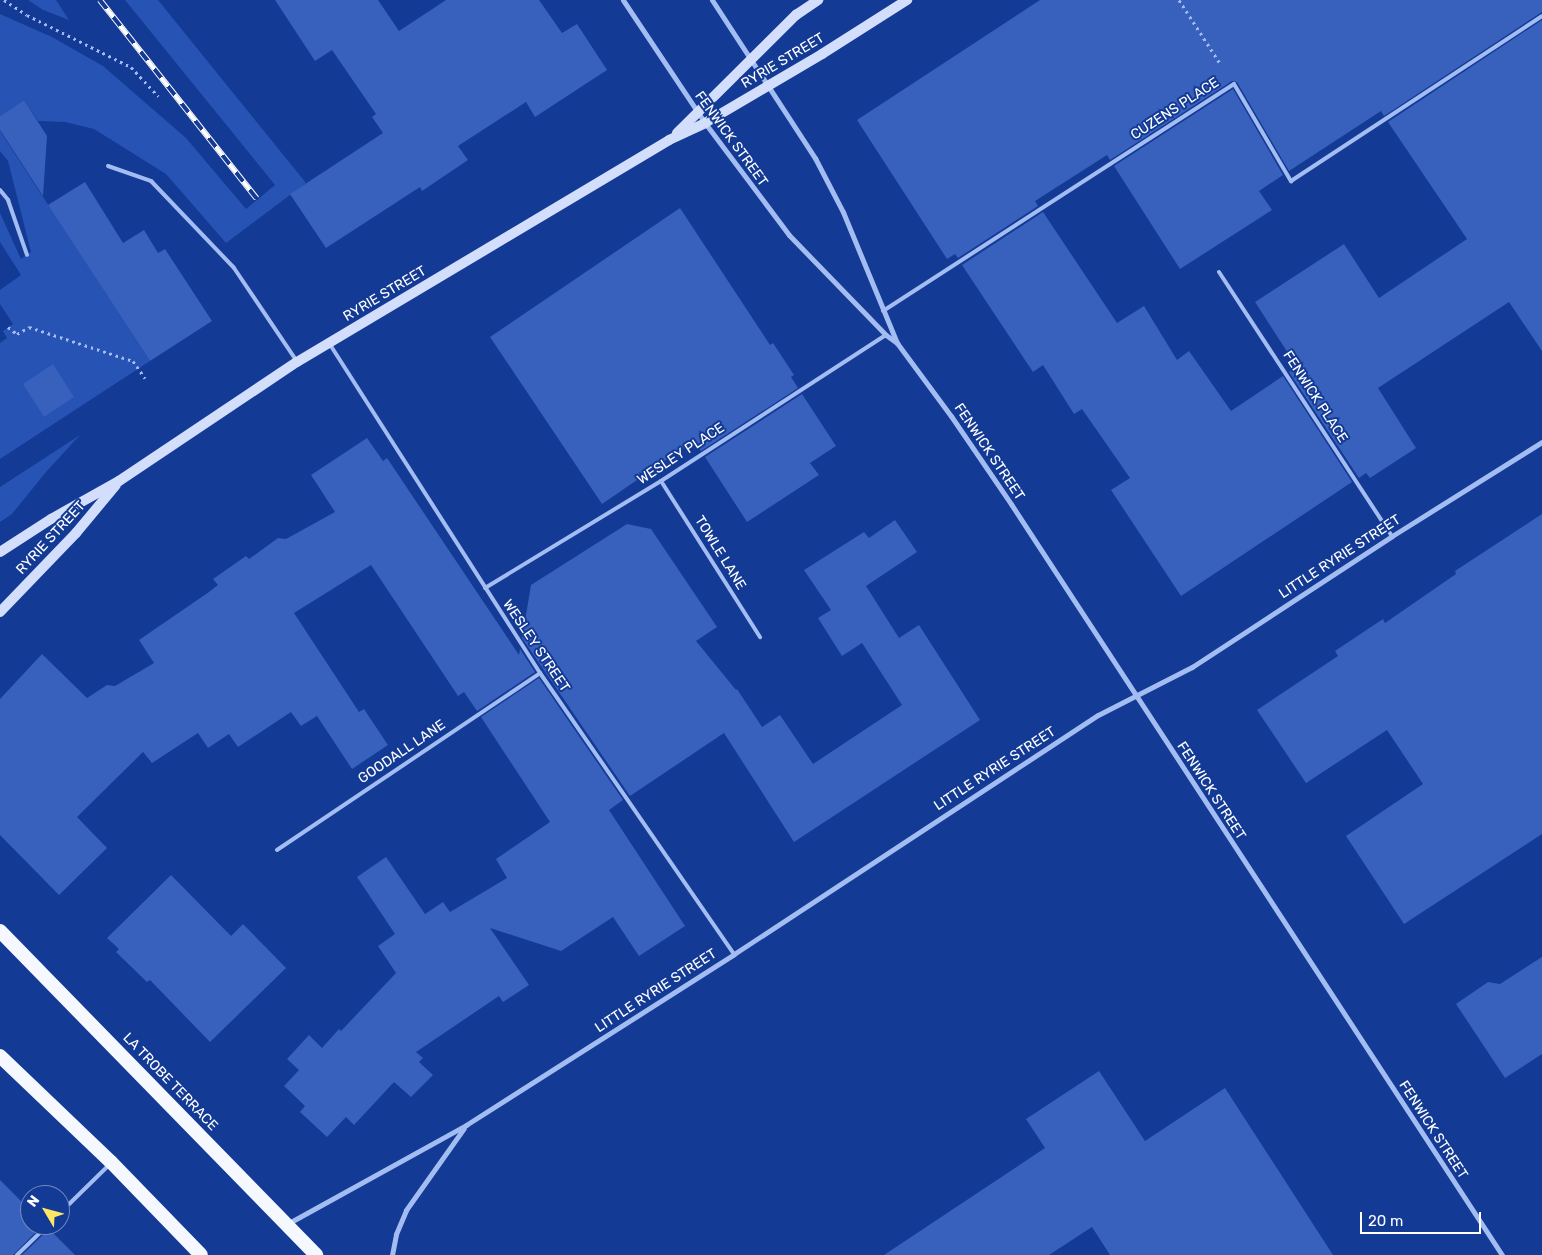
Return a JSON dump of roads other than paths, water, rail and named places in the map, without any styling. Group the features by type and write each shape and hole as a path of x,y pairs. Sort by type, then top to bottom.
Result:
{"highway":[{"name":"LA TROBE TERRACE","path":"0,931 316,1255"},
{"path":"0,1056 111,1162 202,1255"}],"main road":[{"name":"RYRIE STREET","path":"669,140 796,15 818,0"},
{"name":"RYRIE STREET","path":"0,552 51,519 120,481 297,362 669,140 705,123 769,86 907,0"},
{"name":"RYRIE STREET","path":"0,612 76,533 120,481"}],"street":[{"name":"FENWICK STREET","path":"623,0 705,123 789,235 897,343"},
{"name":"FENWICK STREET","path":"712,0 815,158 843,212 897,343 951,416 1502,1255"},
{"name":"LITTLE RYRIE STREET","path":"286,1224 466,1125 734,954 1067,736 1136,696 1192,667 1392,536 1542,442"},
{"name":"LITTLE RYRIE STREET","path":"392,1255 399,1224 406,1210 466,1125"}],"lane":[{"name":"CUZENS PLACE","path":"883,311 1234,84 1291,181 1542,16"},
{"path":"108,166 151,181 234,268 297,362"},
{"path":"0,190 8,200 27,255"},
{"name":"FENWICK PLACE","path":"1219,272 1392,536"},
{"name":"WESLEY PLACE","path":"485,588 661,481 886,334"},
{"name":"WESLEY STREET","path":"329,343 540,673 734,954"},
{"name":"TOWLE LANE","path":"661,481 760,637"},
{"name":"GOODALL LANE","path":"277,850 540,673"},
{"path":"70,1203 111,1162"},
{"path":"17,1255 38,1235"}],"railway":[{"path":"100,0 257,199"}]}
